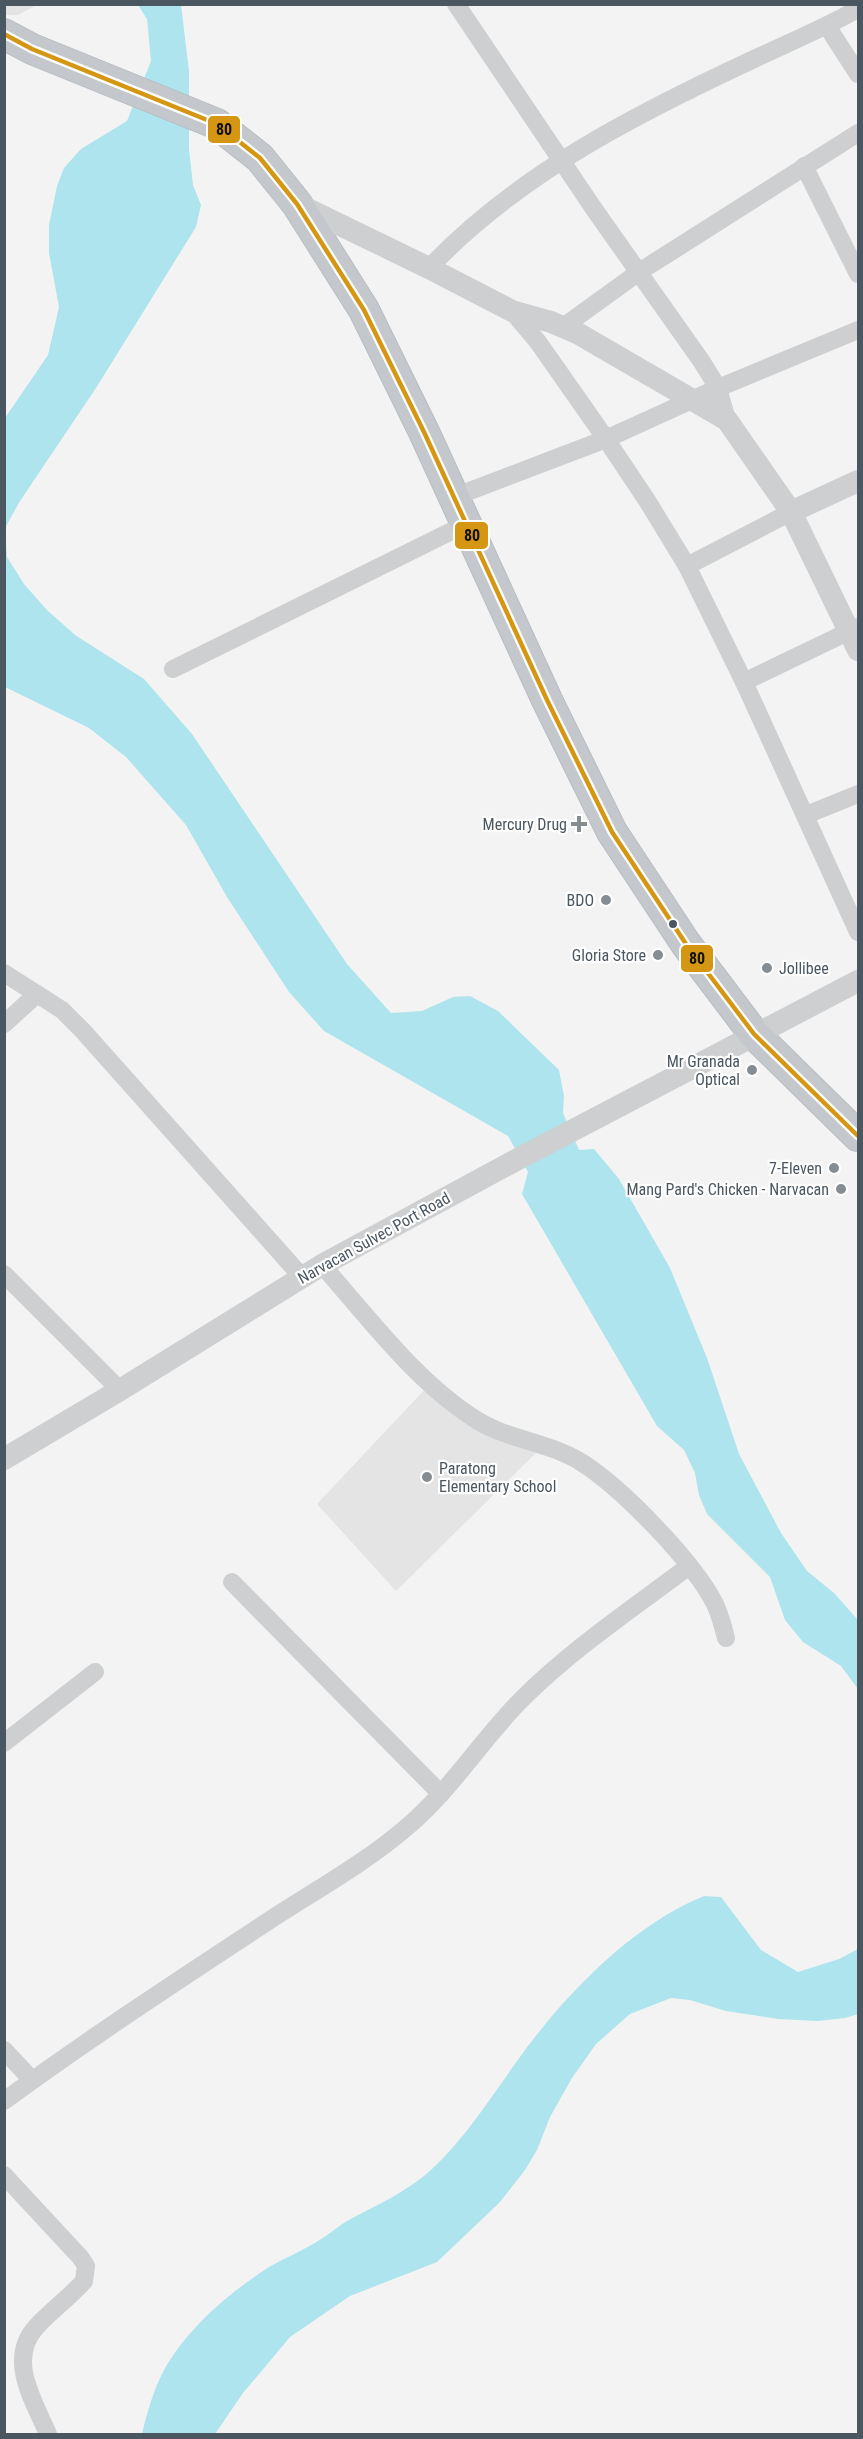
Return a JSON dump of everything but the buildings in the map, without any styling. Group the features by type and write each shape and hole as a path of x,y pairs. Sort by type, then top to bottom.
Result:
{"highway":[{"path":"4,34 32,49 217,123 260,158 297,204 364,309 454,497 547,700 612,832 686,944 754,1034 858,1136"}],"street":[{"path":"456,4 718,388 727,420 791,512 856,636 744,682"},
{"path":"429,268 457,238 480,219 563,160 631,119 858,9"},
{"path":"827,26 858,74"},
{"path":"563,327 639,272 858,133"},
{"path":"804,166 858,274"},
{"path":"297,204 512,311 563,327 727,420"},
{"path":"512,311 538,342 606,439 687,566 744,682 858,932"},
{"path":"454,497 606,439 718,388 858,330"},
{"path":"687,566 791,512 858,481"},
{"path":"173,669 466,524"},
{"path":"806,815 858,794"},
{"path":"4,973 62,1010 83,1030 302,1277"},
{"name":"Narvacan Sulvec Port Road","path":"4,1459 322,1265 578,1127 858,981"},
{"path":"4,1024 38,994"},
{"path":"322,1265 400,1354 448,1399 473,1418 499,1431 555,1450 581,1462 638,1508 689,1566 714,1602 726,1638"},
{"path":"4,1274 120,1390"},
{"path":"4,2101 130,2012 366,1858 406,1828 441,1794 514,1708 546,1677 592,1638 689,1566"},
{"path":"232,1582 441,1794"},
{"path":"4,1743 95,1672"},
{"path":"4,2050 32,2080"},
{"path":"4,2175 86,2266 84,2281 36,2326 23,2348 25,2379 48,2434"}],"shaded area":[{"path":"4,5 37,5 18,15 5,15"},
{"name":"Paratong Elementary School","path":"428,1386 539,1450 396,1591 317,1504"}],"water":[{"path":"138,5 181,5 189,71 189,149 193,185 201,205 196,227 96,388 20,501 5,528 5,418 48,355 59,307 49,253 49,225 57,186 64,168 81,149 127,121 151,61 147,19"},
{"path":"5,528 7,557 24,584 47,610 75,635 144,679 192,734 347,964 391,1013 422,1011 453,997 470,996 498,1011 559,1070 564,1096 563,1113 579,1150 594,1149 619,1179 670,1268 707,1358 739,1454 781,1533 807,1571 834,1593 858,1620 858,1689 841,1666 803,1642 785,1620 770,1577 707,1514 699,1495 695,1473 684,1450 657,1426 522,1194 528,1172 508,1136 324,1031 289,992 227,897 186,825 126,757 89,728 5,687"},
{"path":"704,1896 721,1897 761,1950 798,1972 839,1959 858,1949 858,2014 818,2021 778,2019 726,2011 690,2000 671,1998 630,2014 596,2044 572,2078 550,2117 537,2150 525,2170 500,2202 437,2262 350,2296 290,2337 243,2393 215,2434 142,2434 150,2403 167,2364 196,2327 212,2311 240,2287 269,2267 391,2198 432,2169 460,2139 552,2016 590,1975 633,1938 656,1922"}],"transit line":[{"name":"80","path":"4,34 32,49 217,124 260,158 297,204 364,310 424,432 547,700 612,832 686,944 754,1034 858,1136"}],"place":[{"name":"Mercury Drug","path":"579,824"},
{"name":"BDO","path":"606,900"},
{"name":"Gloria Store","path":"658,955"},
{"name":"Jollibee","path":"767,968"},
{"name":"Mr Granada Optical","path":"752,1070"},
{"name":"7-Eleven","path":"834,1168"},
{"name":"Mang Pard's Chicken - Narvacan","path":"841,1189"},
{"name":"Paratong Elementary School","path":"427,1477"}]}
